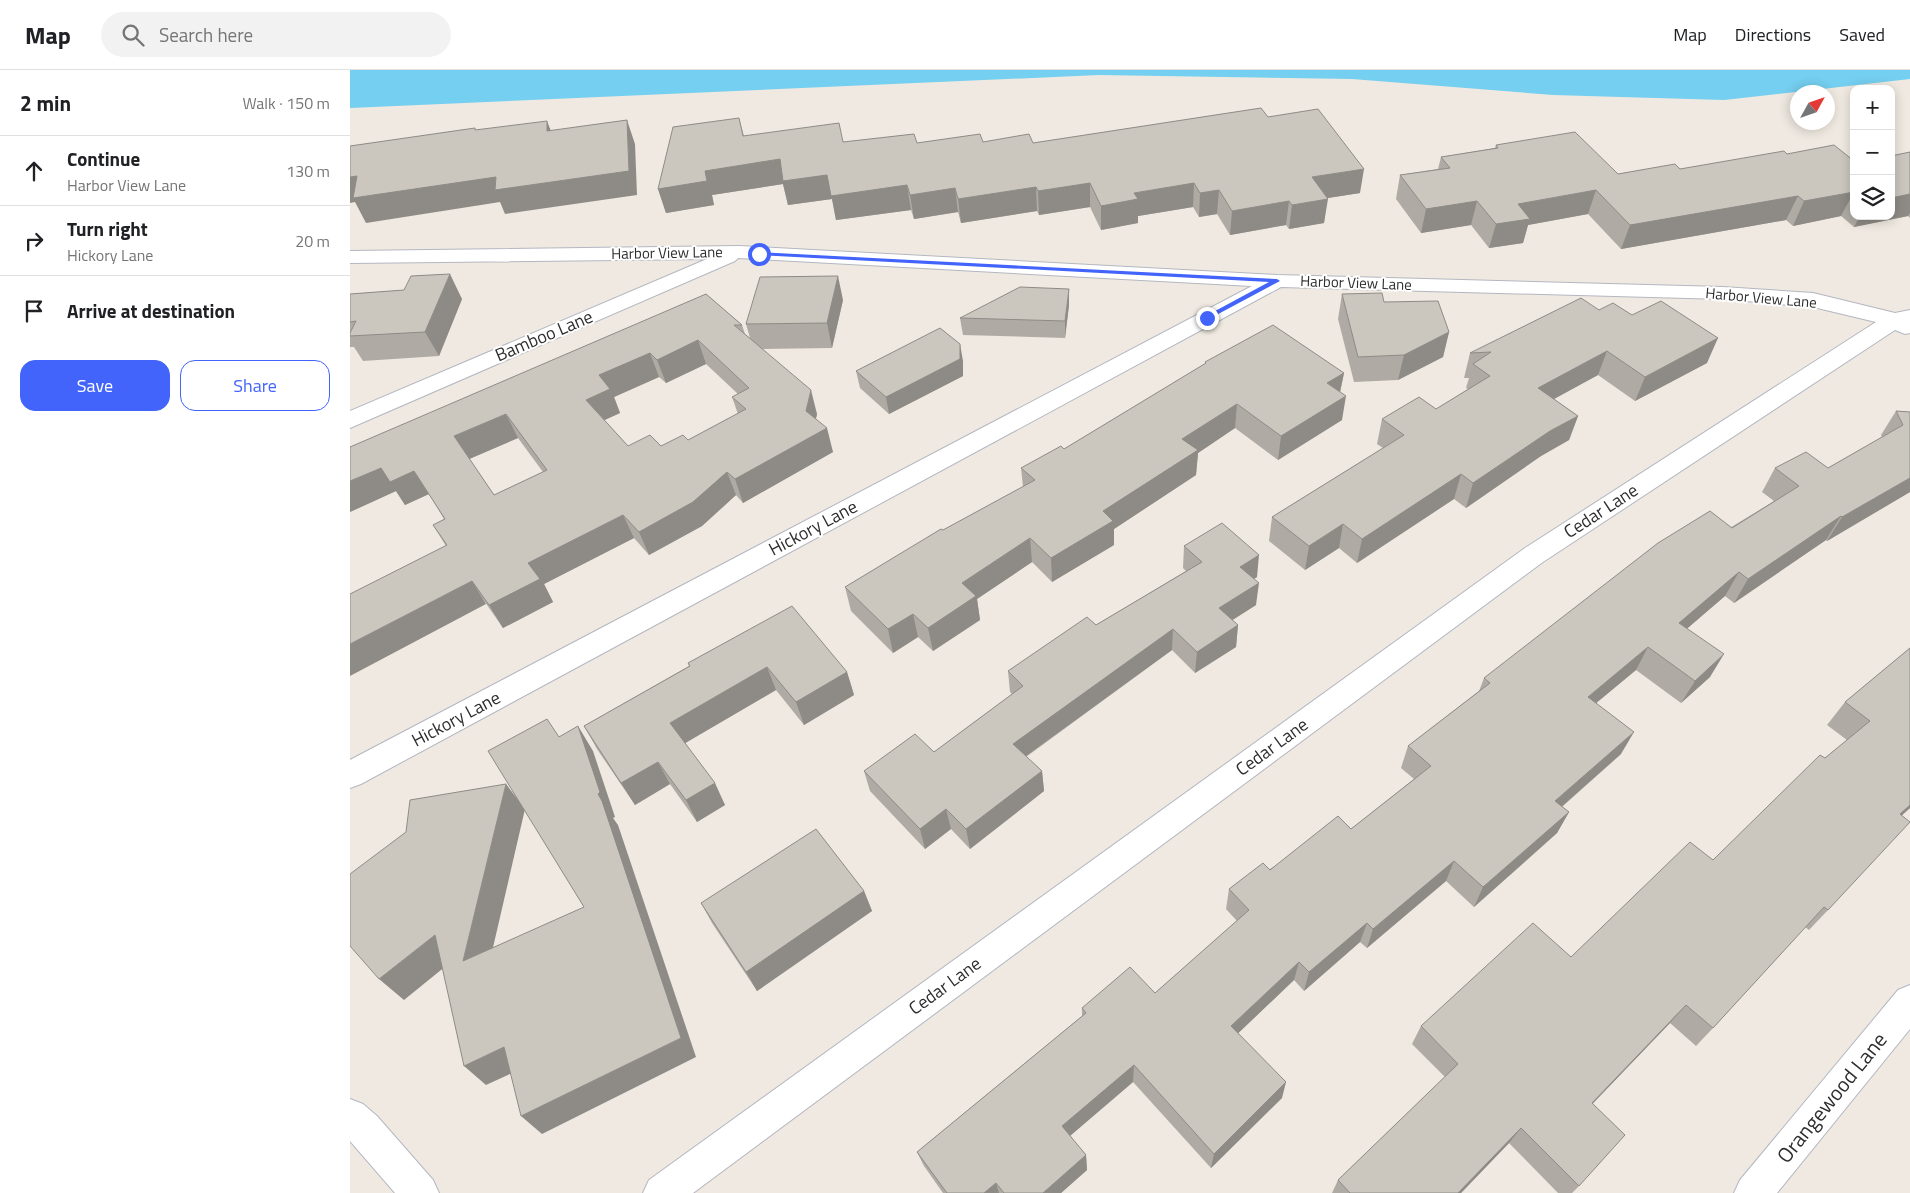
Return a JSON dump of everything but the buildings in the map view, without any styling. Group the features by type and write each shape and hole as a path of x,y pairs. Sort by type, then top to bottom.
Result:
{"street":[{"name":"Harbor View Lane","path":"350,257 739,252 1277,281 1723,294 1813,300 1905,322"},
{"name":"Bamboo Lane","path":"350,420 739,252"},
{"name":"Hickory Lane","path":"350,776 1277,281"},
{"name":"Cedar Lane","path":"662,1193 1534,555 1905,322"},
{"name":"Orangewood Lane","path":"1753,1193 1910,1002"},
{"path":"350,1117 364,1129 420,1193"}],"water":[{"path":"350,70 1910,70 1910,79 1835,87 1835,85 1790,85 1790,93 1724,100 1553,95 1352,79 1099,75 350,108"}],"route":[{"path":"759,254 1277,281 1207,318"}]}
